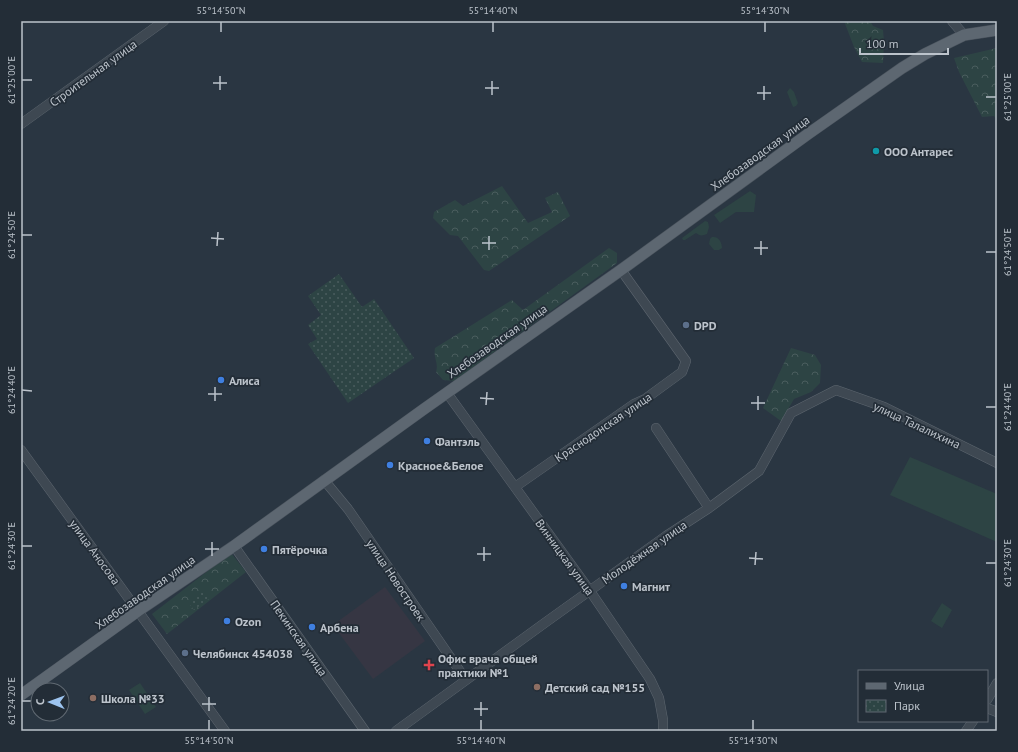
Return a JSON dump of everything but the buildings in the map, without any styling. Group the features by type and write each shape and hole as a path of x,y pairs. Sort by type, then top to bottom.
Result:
{"main road":[{"name":"Хлебозаводская улица","path":"21,695 138,611 234,546 324,480 621,270 808,134 902,68 925,54 964,35 997,30"}],"street":[{"name":"Строительная улица","path":"21,124 164,21"},
{"path":"952,21 964,35"},
{"name":"Краснодонская улица","path":"515,488 682,372 686,361 621,270"},
{"name":"улица Талалихина","path":"836,390 884,407 997,463"},
{"name":"Молодёжная улица","path":"396,731 590,590 709,508 758,470 791,413 836,390"},
{"name":"Винницкая улица","path":"447,393 590,590 650,679 659,698 663,720 663,731"},
{"path":"656,428 709,508"},
{"name":"улица Аносова","path":"21,450 225,731"},
{"name":"улица Новостроек","path":"324,480 348,509 466,680"},
{"name":"Пекинская улица","path":"234,546 365,731"},
{"path":"988,698 997,684"},
{"path":"966,731 972,722"}],"shaded area":[{"path":"385,587 425,641 373,679 333,625"}],"green space":[{"path":"844,21 870,21 873,26 883,30 883,63 862,62 854,47"},
{"path":"997,48 997,120 994,116 982,117 959,72 954,58"},
{"path":"790,88 794,92 798,103 793,107 787,92"},
{"path":"502,186 528,223 552,212 545,198 558,192 570,216 489,271 484,270 458,236 450,235 433,218 434,212 455,200 463,206"},
{"path":"750,191 756,195 754,212 736,212 720,223 714,215"},
{"path":"705,221 708,222 709,227 707,234 699,235 696,233 683,240 682,238"},
{"path":"712,237 717,238 721,242 722,248 719,250 714,250 709,244"},
{"path":"609,248 617,253 617,263 454,381 443,380 436,372 437,366 435,348 512,300 523,310"},
{"path":"339,274 362,307 374,299 414,358 348,403 308,344 317,339 308,325 321,315 308,296"},
{"path":"791,348 815,355 821,365 820,383 811,392 794,399 781,421 763,408"},
{"path":"910,457 997,494 997,542 890,495"},
{"path":"231,553 246,572 167,634 152,614"},
{"path":"204,590 210,598 194,610 188,602"},
{"path":"942,603 952,610 942,628 931,621"},
{"path":"140,683 156,707 145,714 129,690"}],"place":[{"name":"ООО Антарес","path":"876,151"},
{"name":"DPD","path":"686,325"},
{"name":"Алиса","path":"221,380"},
{"name":"Фантэль","path":"427,441"},
{"name":"Красное&Белое","path":"390,465"},
{"name":"Пятёрочка","path":"264,549"},
{"name":"Магнит","path":"624,586"},
{"name":"Ozon","path":"227,621"},
{"name":"Арбена","path":"312,627"},
{"name":"Челябинск 454038","path":"185,653"},
{"name":"Офис врача общей практики №1","path":"429,665"},
{"name":"Детский сад №155","path":"537,687"},
{"name":"Школа №33","path":"93,698"}]}
